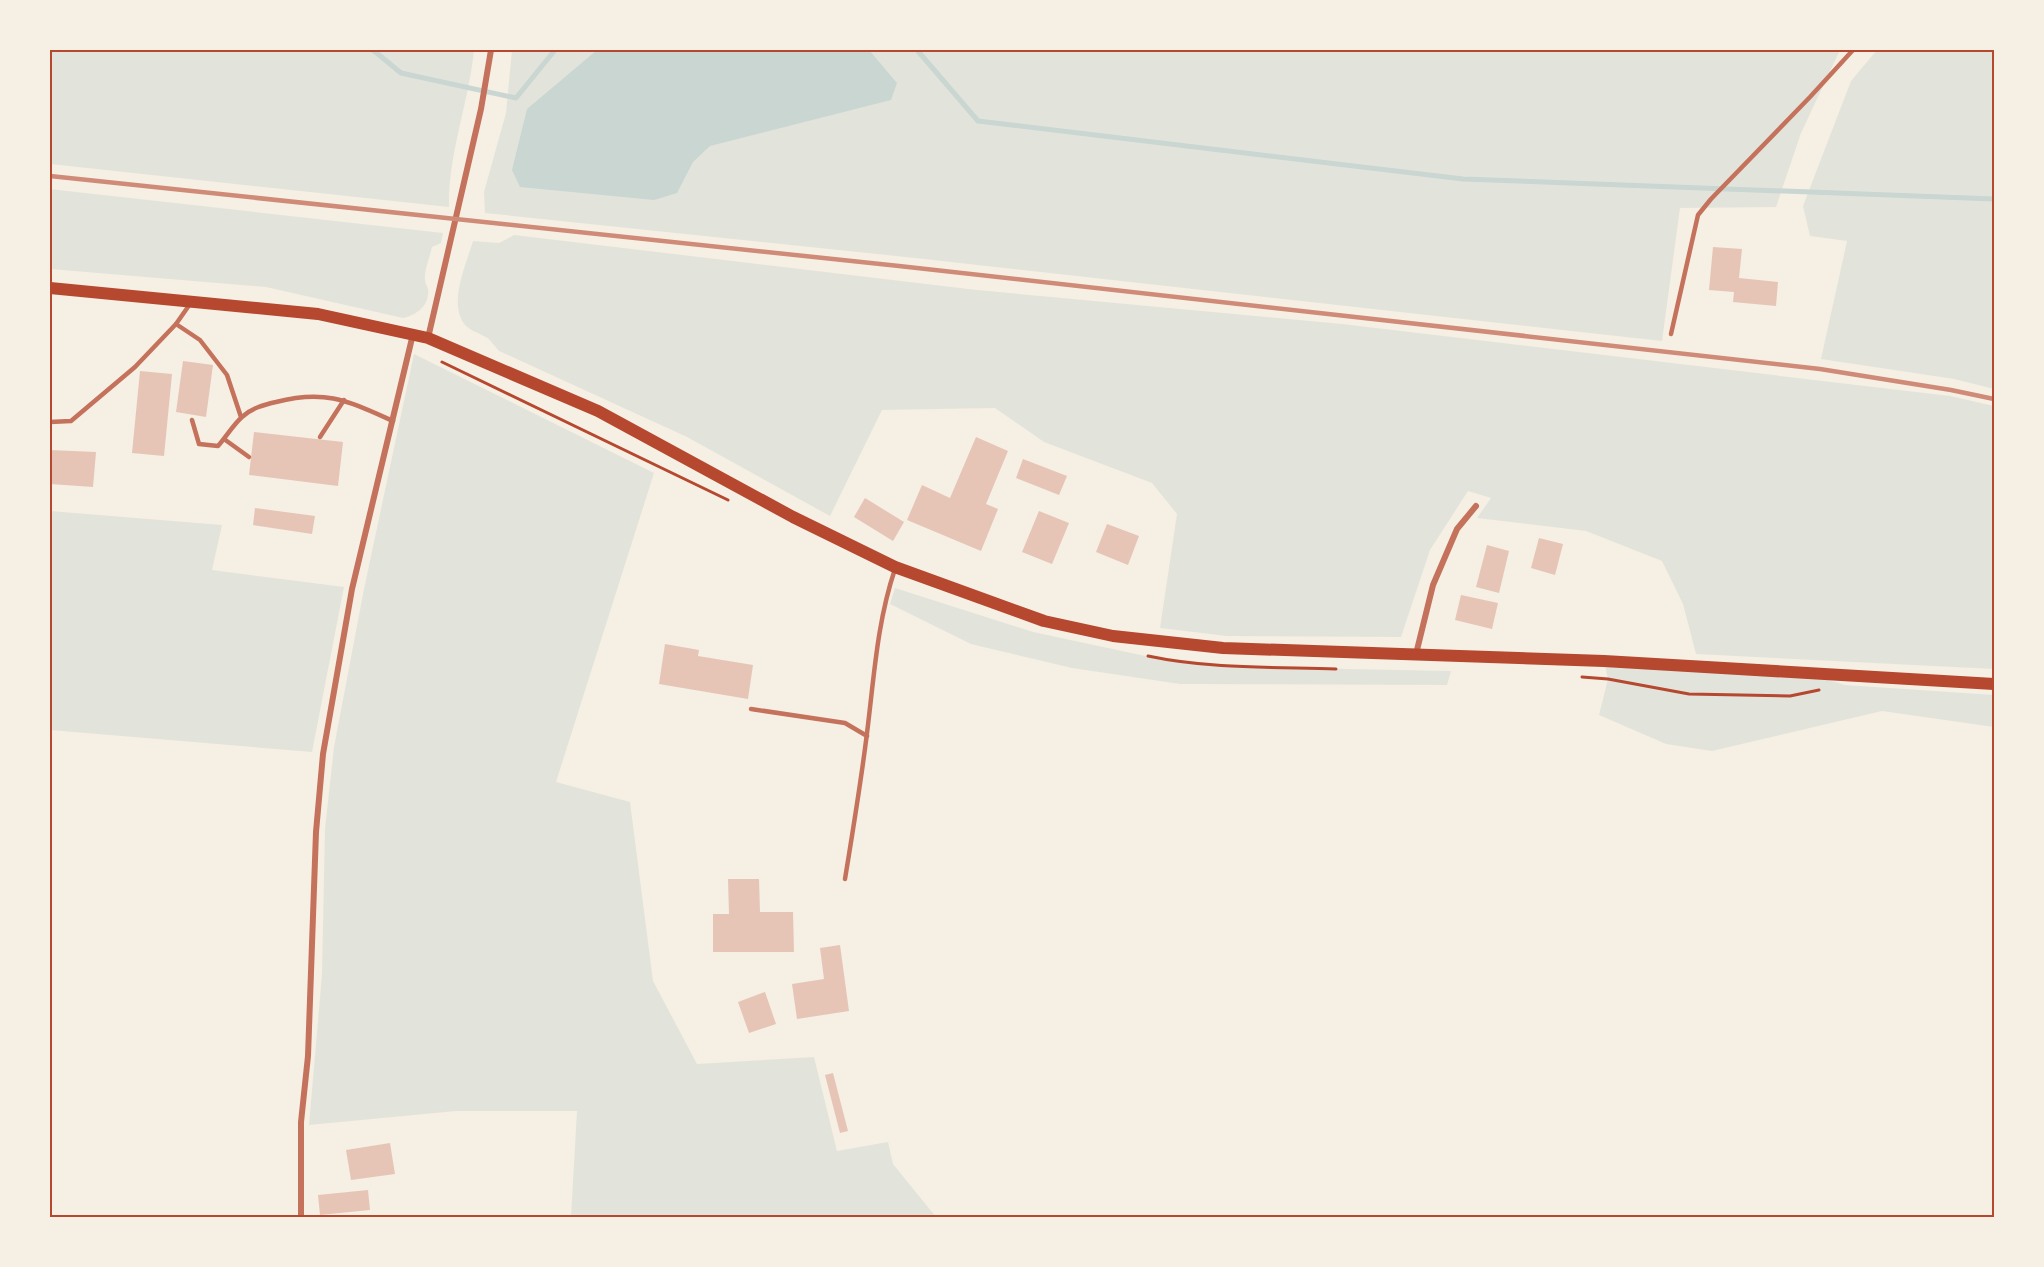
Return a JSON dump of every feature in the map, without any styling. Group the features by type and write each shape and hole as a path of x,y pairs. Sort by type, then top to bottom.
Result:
{"main road":[{"path":"50,288 318,314 413,333 598,411 793,517 895,567 1044,621 1113,636 1224,648 1604,661 1995,684"}],"street":[{"path":"428,338 482,109 491,50"},
{"path":"301,1218 301,1122 308,1056 316,832 323,754 352,589 413,333"},
{"path":"1415,655 1433,585 1457,529 1476,506"}],"lane":[{"path":"1671,334 1698,215 1853,50"},
{"path":"50,422 71,421 135,367 176,324 191,301"},
{"path":"176,324 200,340 227,375 241,417"},
{"path":"192,420 199,444 218,446 241,417 258,407 290,398 314,395 332,397 393,421"},
{"path":"320,437 344,400"},
{"path":"224,439 249,457"},
{"path":"845,879 867,735 882,614 895,567"},
{"path":"752,709 845,723 867,735"}],"path":[{"path":"442,362 730,502"},
{"path":"1142,655 1164,660 1245,667 1341,669"},
{"path":"1577,676 1608,679 1689,694 1790,696 1823,689"}],"shaded area":[{"path":"50,50 474,50 455,148 449,207 50,164"},
{"path":"512,50 1840,50 1801,133 1776,207 1680,208 1662,341 485,213 484,192 506,113"},
{"path":"597,50 869,50 897,83 891,100 710,146 693,162 677,193 654,200 520,187 512,170 527,109"},
{"path":"1877,50 1994,50 1994,389 1954,379 1821,359 1847,241 1810,236 1803,206 1851,81"},
{"path":"50,189 443,233 441,243 432,247 426,268 427,300 418,312 403,318 266,287 50,269"},
{"path":"514,235 977,290 1342,324 1950,396 1994,406 1994,669 1696,654 1683,604 1662,561 1586,531 1477,518 1491,498 1468,491 1430,550 1401,637 1227,636 1160,628 1177,514 1152,483 1044,442 995,408 882,410 830,516 687,437 499,351 488,338 466,326 458,307 458,296 473,241 499,243"},
{"path":"414,354 654,473 556,782 630,802 653,981 697,1064 814,1057 837,1151 888,1142 893,1164 936,1217 571,1217 577,1111 456,1111 309,1125 322,974 325,829 334,747 364,589"},
{"path":"50,511 222,525 212,570 344,587 312,752 50,730"},
{"path":"895,588 1033,632 1164,660 1245,667 1451,671 1447,685 1180,684 1072,668 971,644 890,604"},
{"path":"1604,661 1805,673 1845,685 1994,695 1994,727 1882,711 1712,751 1666,744 1599,715 1608,679"}],"building":[{"path":"1713,247 1742,249 1739,278 1778,282 1776,306 1733,302 1734,292 1709,290"},
{"path":"183,361 213,365 206,417 176,412"},
{"path":"140,371 172,374 164,456 132,453"},
{"path":"254,432 343,442 338,486 249,475"},
{"path":"976,437 1008,451 986,504 998,509 981,551 907,520 922,485 950,498"},
{"path":"50,450 96,452 93,487 50,484"},
{"path":"1023,459 1067,476 1059,495 1016,478"},
{"path":"865,498 904,522 893,541 854,517"},
{"path":"255,508 315,516 312,534 253,525"},
{"path":"1039,511 1069,523 1052,564 1022,552"},
{"path":"1107,524 1139,536 1128,565 1096,552"},
{"path":"1539,538 1563,544 1555,575 1531,568"},
{"path":"1487,545 1509,551 1499,593 1476,587"},
{"path":"1461,595 1498,603 1492,629 1455,620"},
{"path":"665,644 699,650 698,656 753,665 748,699 659,684"},
{"path":"728,879 759,879 760,912 793,912 794,952 713,952 713,914 729,914"},
{"path":"840,945 849,1011 797,1019 792,984 824,979 820,948"},
{"path":"765,992 776,1024 749,1033 738,1002"},
{"path":"833,1073 848,1131 840,1133 825,1075"},
{"path":"390,1143 395,1174 351,1180 346,1150"},
{"path":"368,1190 370,1210 320,1215 318,1195"}],"waterway":[{"path":"373,50 401,73 516,98 555,50"},
{"path":"917,50 978,121 1463,179 1994,199"}],"railway":[{"path":"50,176 899,266 1820,369 1994,399"}]}
